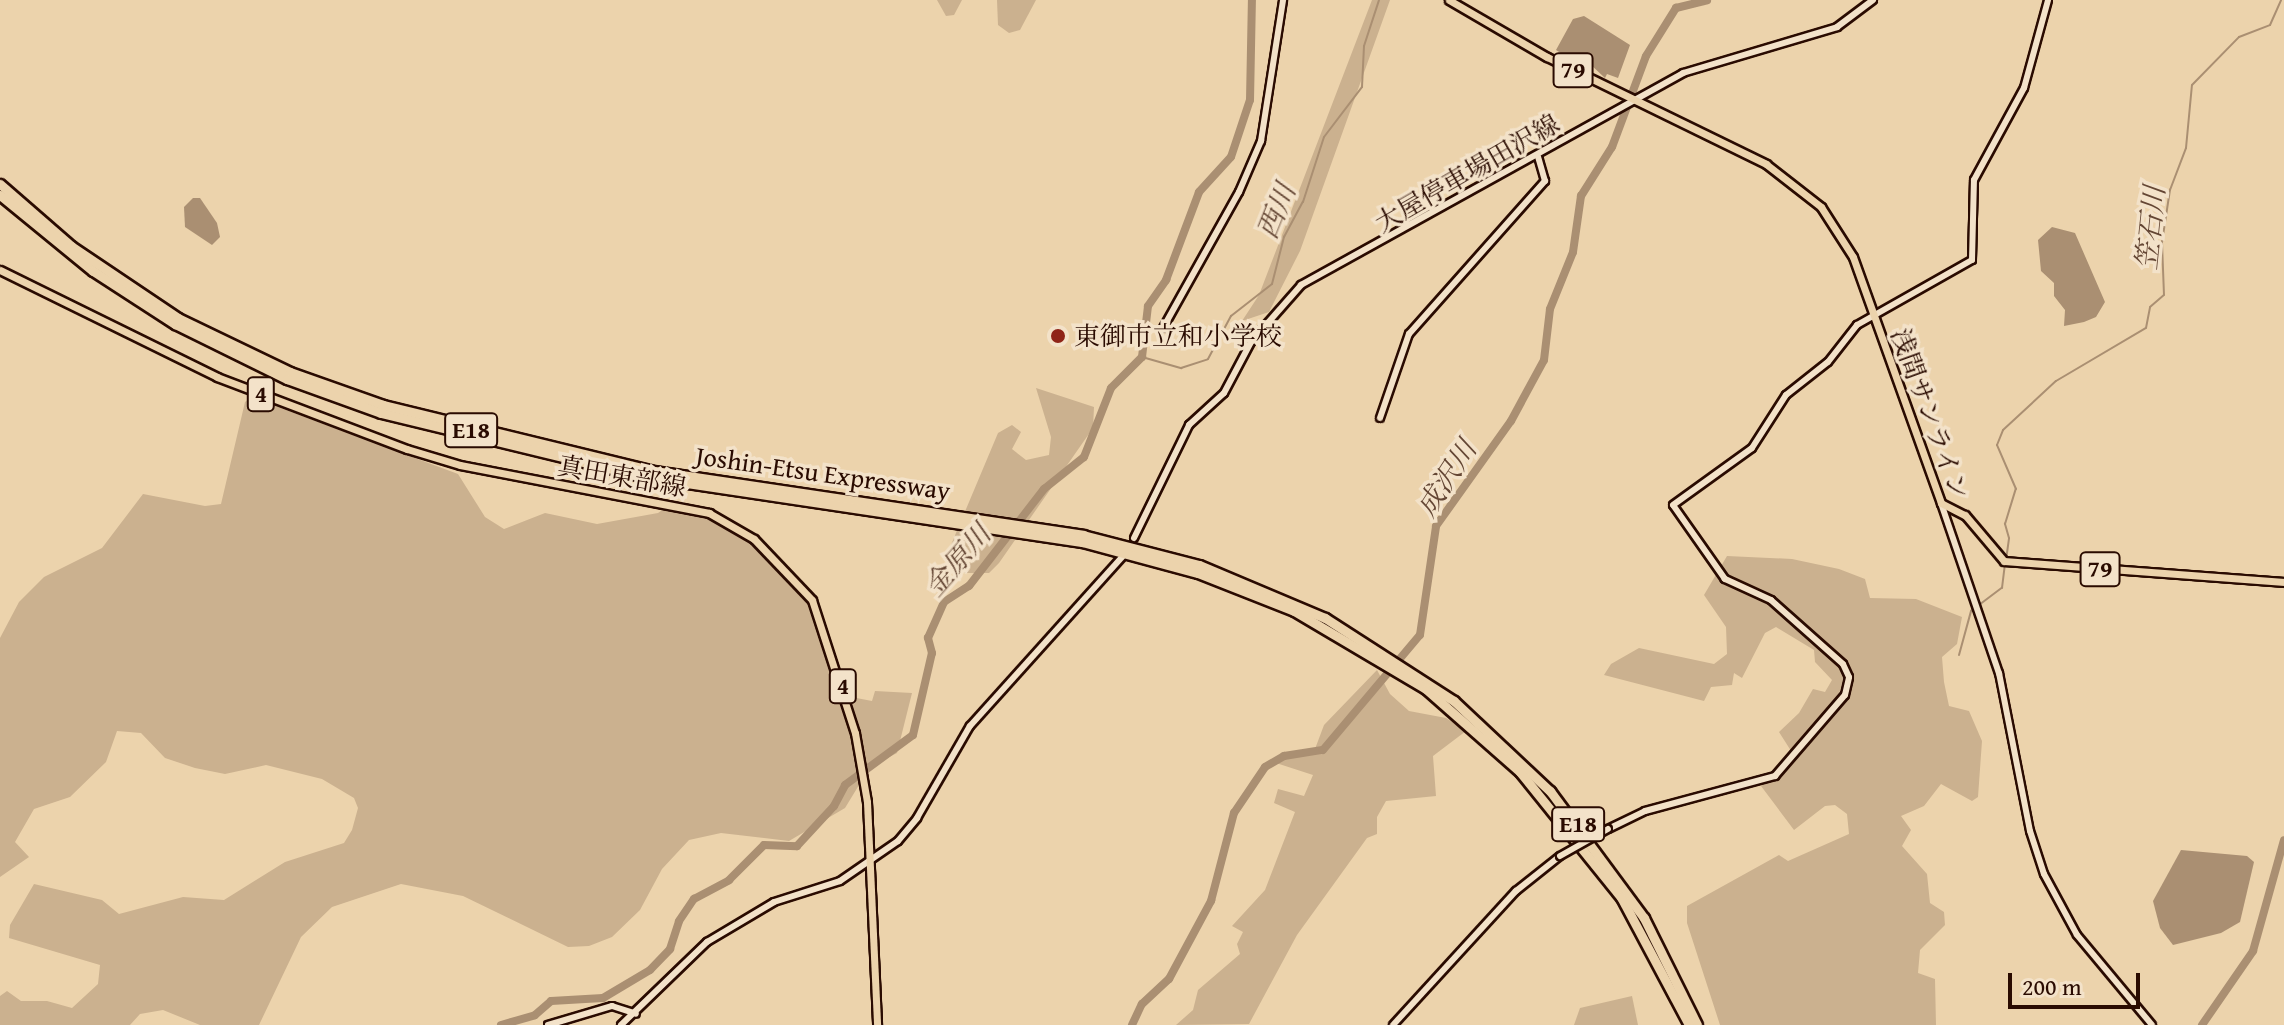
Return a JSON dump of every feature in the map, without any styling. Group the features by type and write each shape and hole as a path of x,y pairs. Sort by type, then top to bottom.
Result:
{"highway":[{"name":"Joshin-Etsu Expressway","path":"0,184 71,246 178,318 261,360 373,402 502,438 661,472 1029,528 1208,576 1294,611 1376,651 1502,743 1589,837 1644,918 1697,1025"},
{"name":"Joshin-Etsu Expressway","path":"0,195 93,271 175,324 258,367 350,403 457,434 613,471 1000,523"},
{"name":"Joshin-Etsu Expressway","path":"1404,669 1496,748 1578,837 1637,922 1689,1025"}],"main road":[{"name":"浅間サンライン","path":"1449,0 1630,100 1766,164 1804,190 1845,241 1941,503"},
{"name":"真田東部線","path":"0,270 217,377 407,449 536,481 672,503 735,526 789,571 818,611 855,733 870,859 877,1025"},
{"name":"79","path":"1941,503 1965,515 2010,564 2284,582"}],"street":[{"path":"1163,328 1239,192 1261,141 1283,0"},
{"name":"大屋停車場田沢線","path":"1134,538 1189,425 1224,393 1240,361 1301,285 1538,157 1630,100 1697,67 1837,27 1873,0"},
{"path":"1393,1025 1516,891 1560,856 1645,811 1775,776 1845,695 1849,682 1843,664 1771,600 1725,579 1673,505 1752,448 1786,395 1874,315 1972,260 1974,180 2024,88 2048,0"},
{"path":"1380,418 1409,334 1545,181 1538,157"},
{"name":"浅間サンライン","path":"1941,503 1999,673 2030,831 2044,874 2077,935 2152,1025"},
{"path":"621,1025 636,1014 707,942 760,909 840,881 909,829 970,726 1123,556"},
{"path":"548,1025 612,1006 636,1014"}],"shaded area":[{"path":"937,0 962,0 954,15 946,16"},
{"path":"997,0 1036,0 1020,30 1009,33 998,25"},
{"path":"1372,0 1390,0 1300,251 1269,312 1242,321 1259,295"},
{"path":"1584,16 1630,45 1618,78 1607,74 1605,78 1590,64 1583,67 1556,50 1573,19"},
{"path":"193,198 200,198 217,223 220,237 212,245 185,227 184,207"},
{"path":"2052,227 2075,233 2105,302 2096,317 2084,322 2064,326 2065,310 2054,296 2054,283 2041,271 2038,240"},
{"path":"1036,388 1094,407 1093,428 999,563 989,573 965,573 948,560 948,552 998,433 1012,425 1021,432 1012,449 1026,460 1049,455 1051,437"},
{"path":"251,397 458,474 485,517 504,529 545,513 597,524 658,513 672,503 709,513 754,539 805,588 846,696 872,701 875,691 912,693 897,753 870,767 845,808 789,841 721,833 689,840 662,869 640,910 612,937 589,946 568,947 463,896 401,884 332,907 301,937 259,1025 200,1025 163,1010 140,1014 130,1025 0,1025 0,996 7,991 21,1001 47,1001 72,1008 98,984 100,965 9,938 10,925 34,884 102,900 119,914 183,897 224,900 285,862 344,843 352,830 358,808 354,798 322,779 266,765 225,774 195,768 165,758 141,733 117,731 106,762 70,797 34,809 15,842 29,857 0,877 0,638 19,602 44,577 102,548 143,494 205,506 221,504 245,402"},
{"path":"1727,556 1792,559 1839,569 1865,579 1870,598 1916,599 1962,617 1957,644 1942,657 1944,682 1949,706 1969,711 1982,741 1978,797 1972,801 1941,784 1924,806 1901,816 1911,830 1902,846 1927,874 1930,903 1944,912 1945,925 1920,950 1918,973 1935,979 1936,1025 1720,1025 1687,923 1687,906 1779,855 1788,861 1849,834 1847,814 1835,805 1825,806 1794,830 1761,786 1782,775 1793,754 1779,732 1799,713 1813,689 1825,692 1832,680 1815,662 1814,650 1776,627 1765,633 1742,678 1734,673 1732,685 1711,687 1704,701 1604,675 1611,664 1639,648 1714,664 1727,654 1726,627 1704,595"},
{"path":"1377,670 1390,694 1409,711 1446,718 1466,731 1433,756 1436,796 1386,801 1377,817 1377,834 1367,838 1297,935 1249,1024 1176,1025 1193,1010 1198,990 1240,954 1237,944 1243,932 1232,926 1265,890 1295,812 1274,803 1278,789 1304,796 1313,775 1273,762 1315,749 1324,725"},
{"path":"2181,850 2247,856 2254,862 2240,922 2221,933 2173,945 2160,928 2153,901"},
{"path":"1632,996 1638,1025 1574,1025 1580,1008"}],"waterway":[{"name":"金原川","path":"501,1025 535,1015 551,1001 603,998 650,970 670,949 679,921 694,899 729,880 764,845 797,846 834,806 845,785 913,735 932,653 928,638 944,602 969,586 1044,489 1084,457 1111,388 1142,357 1148,306 1166,280 1199,192 1231,157 1250,100 1252,0"},
{"name":"西川","path":"1142,357 1181,368 1208,359 1231,316 1272,284 1284,237 1303,202 1324,137 1362,87 1364,46 1379,0"},
{"name":"成沢川","path":"1132,1025 1142,1004 1169,979 1211,901 1234,813 1265,767 1284,756 1323,750 1420,635 1436,526 1511,421 1544,360 1550,309 1573,252 1581,196 1612,147 1646,56 1676,8 1707,0"},
{"name":"笠石川","path":"2006,560 2009,538 2005,524 2016,489 1997,445 2003,430 2056,381 2146,328 2150,307 2164,295 2162,242 2170,190 2186,148 2192,85 2239,37 2270,25 2281,0"},
{"name":"笠石川","path":"1959,655 1971,611 2002,588 2005,565"},
{"path":"2202,1025 2253,951 2284,840"}],"place":[{"name":"東御市立和小学校","path":"1058,336"}]}
